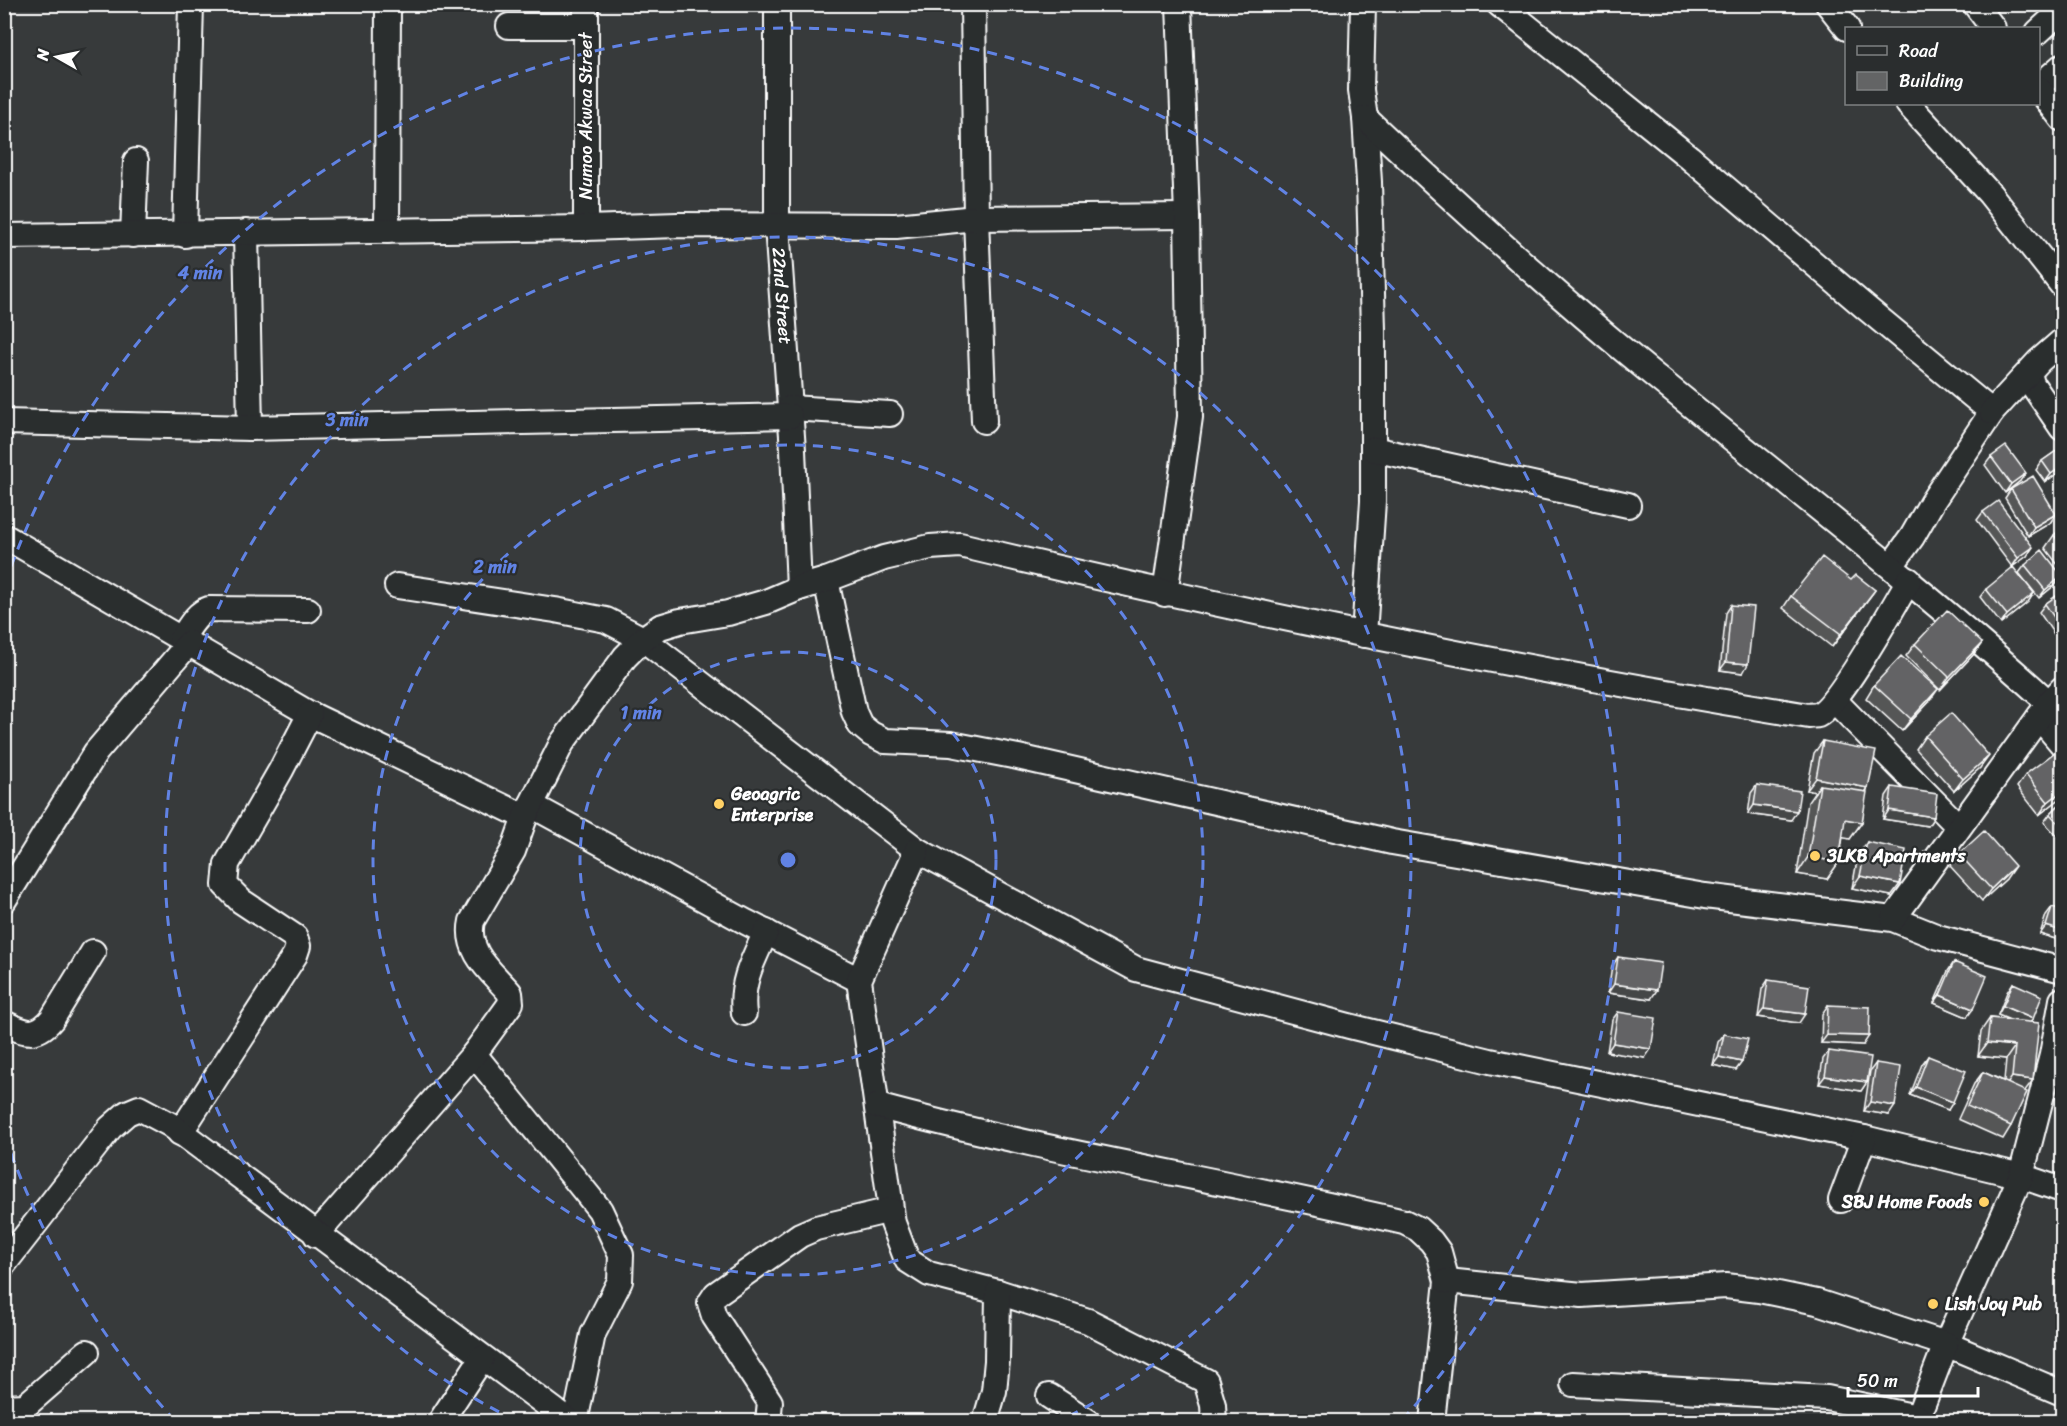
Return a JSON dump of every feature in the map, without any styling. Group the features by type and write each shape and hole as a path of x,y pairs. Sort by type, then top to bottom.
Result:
{"street":[{"path":"185,235 191,4"},
{"path":"387,231 388,4"},
{"name":"22nd Street","path":"777,4 777,225 799,588"},
{"path":"973,4 976,218 984,421"},
{"path":"1165,594 1190,417 1187,216 1179,4"},
{"path":"1363,4 1361,90 1370,182 1373,330 1373,501 1364,635"},
{"path":"1499,4 1689,157 1992,412"},
{"path":"1828,4 1846,27"},
{"path":"1975,4 1992,27"},
{"path":"2040,30 2062,10"},
{"path":"508,26 586,15"},
{"name":"Numoo Akwaa Street","path":"586,15 586,228"},
{"path":"2040,85 2062,66"},
{"path":"2040,90 2062,119"},
{"path":"1909,105 1990,194 2062,285"},
{"path":"1365,118 1472,219 1616,344 1900,573 2050,703 2062,744"},
{"path":"133,235 136,161"},
{"path":"4,236 185,235 246,231 387,231 678,225 896,226 976,218 1187,216"},
{"path":"246,231 250,428"},
{"path":"316,1235 474,1054 511,1003 510,993 474,950 470,933 472,921 513,851 528,811 562,743 625,657 643,639 660,627 766,602 884,558 947,545 960,545 1165,594 1497,662 1809,716 1818,715 1834,700 1883,625 1912,537 1932,502 1992,412 2062,341"},
{"path":"2029,374 2032,384 2062,428"},
{"path":"4,422 250,428 790,412 890,414"},
{"path":"1372,449 1628,505"},
{"path":"4,536 310,714 528,811 859,980"},
{"path":"826,580 854,712 860,725 885,741 951,744 1018,757 1392,842 1705,896 1893,919 1938,937 2062,970"},
{"path":"397,586 606,620 643,639 917,850 1136,969 1490,1061 1864,1137 2021,1176 2062,1190"},
{"path":"4,900 96,752 185,641 197,616 202,611 209,609 308,610"},
{"path":"1834,700 1958,826"},
{"path":"1893,919 1958,826 1972,811 2050,703"},
{"path":"180,1132 295,955 298,946 295,937 241,901 225,885 226,864 281,770 310,714"},
{"path":"917,850 859,980 893,1223 907,1260 929,1274 998,1292 1088,1321 1206,1381 1213,1405 1214,1422"},
{"path":"744,1013 743,987 766,932"},
{"path":"4,1023 20,1031 33,1032 44,1028 52,1019 93,952"},
{"path":"1574,1384 1827,1398 1916,1420 1946,1344 2021,1176 2052,1055 2062,1000"},
{"path":"474,1054 600,1210 621,1255 620,1281 593,1334 575,1422"},
{"path":"877,1106 962,1129 1297,1197 1404,1222 1418,1229 1439,1252 1447,1281 1432,1422"},
{"path":"4,1264 110,1128 127,1113 139,1108 180,1132 570,1422"},
{"path":"1841,1200 1864,1137"},
{"path":"768,1422 770,1402 714,1316 710,1303 716,1294 800,1234 891,1210"},
{"path":"1447,1281 1582,1294 1726,1286 1759,1290 1816,1302 1946,1344 2062,1393"},
{"path":"985,1422 994,1391 997,1361 998,1292"},
{"path":"4,1407 25,1406 87,1352"},
{"path":"440,1422 482,1358"},
{"path":"1049,1396 1089,1422"}],"building":[{"path":"2006,446 2026,473 2011,484 1991,457"},
{"path":"2062,447 2062,466 2051,474 2042,461"},
{"path":"2033,476 2056,514 2034,527 2011,489"},
{"path":"1998,501 2033,547 2018,558 1983,512"},
{"path":"2062,528 2062,546 2054,535"},
{"path":"2042,550 2062,576 2045,590 2025,565"},
{"path":"1822,557 1851,580 1856,575 1875,590 1841,634 1791,596"},
{"path":"2013,567 2034,593 2007,615 1986,589"},
{"path":"2062,592 2062,629 2045,604"},
{"path":"1731,605 1754,607 1748,664 1726,662"},
{"path":"1947,610 1982,643 1949,677 1915,644"},
{"path":"1901,656 1938,689 1911,719 1874,685"},
{"path":"1951,713 1989,756 1963,779 1925,736"},
{"path":"1823,741 1876,751 1868,788 1816,778"},
{"path":"2062,747 2062,791 2048,802 2026,774"},
{"path":"1757,785 1800,791 1797,811 1754,805"},
{"path":"1820,785 1867,792 1862,822 1845,819 1839,862 1808,857"},
{"path":"1892,787 1937,794 1934,817 1889,810"},
{"path":"2062,802 2062,827 2050,814"},
{"path":"1984,831 2015,866 1991,889 1959,854"},
{"path":"1867,842 1906,850 1900,884 1860,876"},
{"path":"2052,907 2062,910 2062,931 2046,926"},
{"path":"1618,957 1661,963 1657,990 1614,984"},
{"path":"1954,962 1987,976 1973,1009 1940,995"},
{"path":"1768,980 1809,986 1805,1014 1764,1009"},
{"path":"2013,983 2042,996 2033,1019 2003,1006"},
{"path":"1828,1005 1870,1007 1869,1036 1827,1035"},
{"path":"1618,1012 1656,1018 1651,1049 1613,1043"},
{"path":"1990,1018 2039,1023 2033,1080 2012,1077 2015,1046 1987,1043"},
{"path":"1724,1034 1748,1039 1742,1062 1719,1057"},
{"path":"1829,1051 1871,1057 1867,1082 1825,1076"},
{"path":"1928,1056 1966,1071 1953,1102 1916,1087"},
{"path":"1876,1063 1901,1067 1895,1106 1870,1102"},
{"path":"1983,1072 2027,1092 2011,1126 1967,1106"}],"place":[{"name":"Geoagric Enterprise","path":"719,804"},
{"name":"3LKB Apartments","path":"1815,856"},
{"name":"SBJ Home Foods","path":"1984,1202"},
{"name":"Lish Joy Pub","path":"1933,1304"}]}
